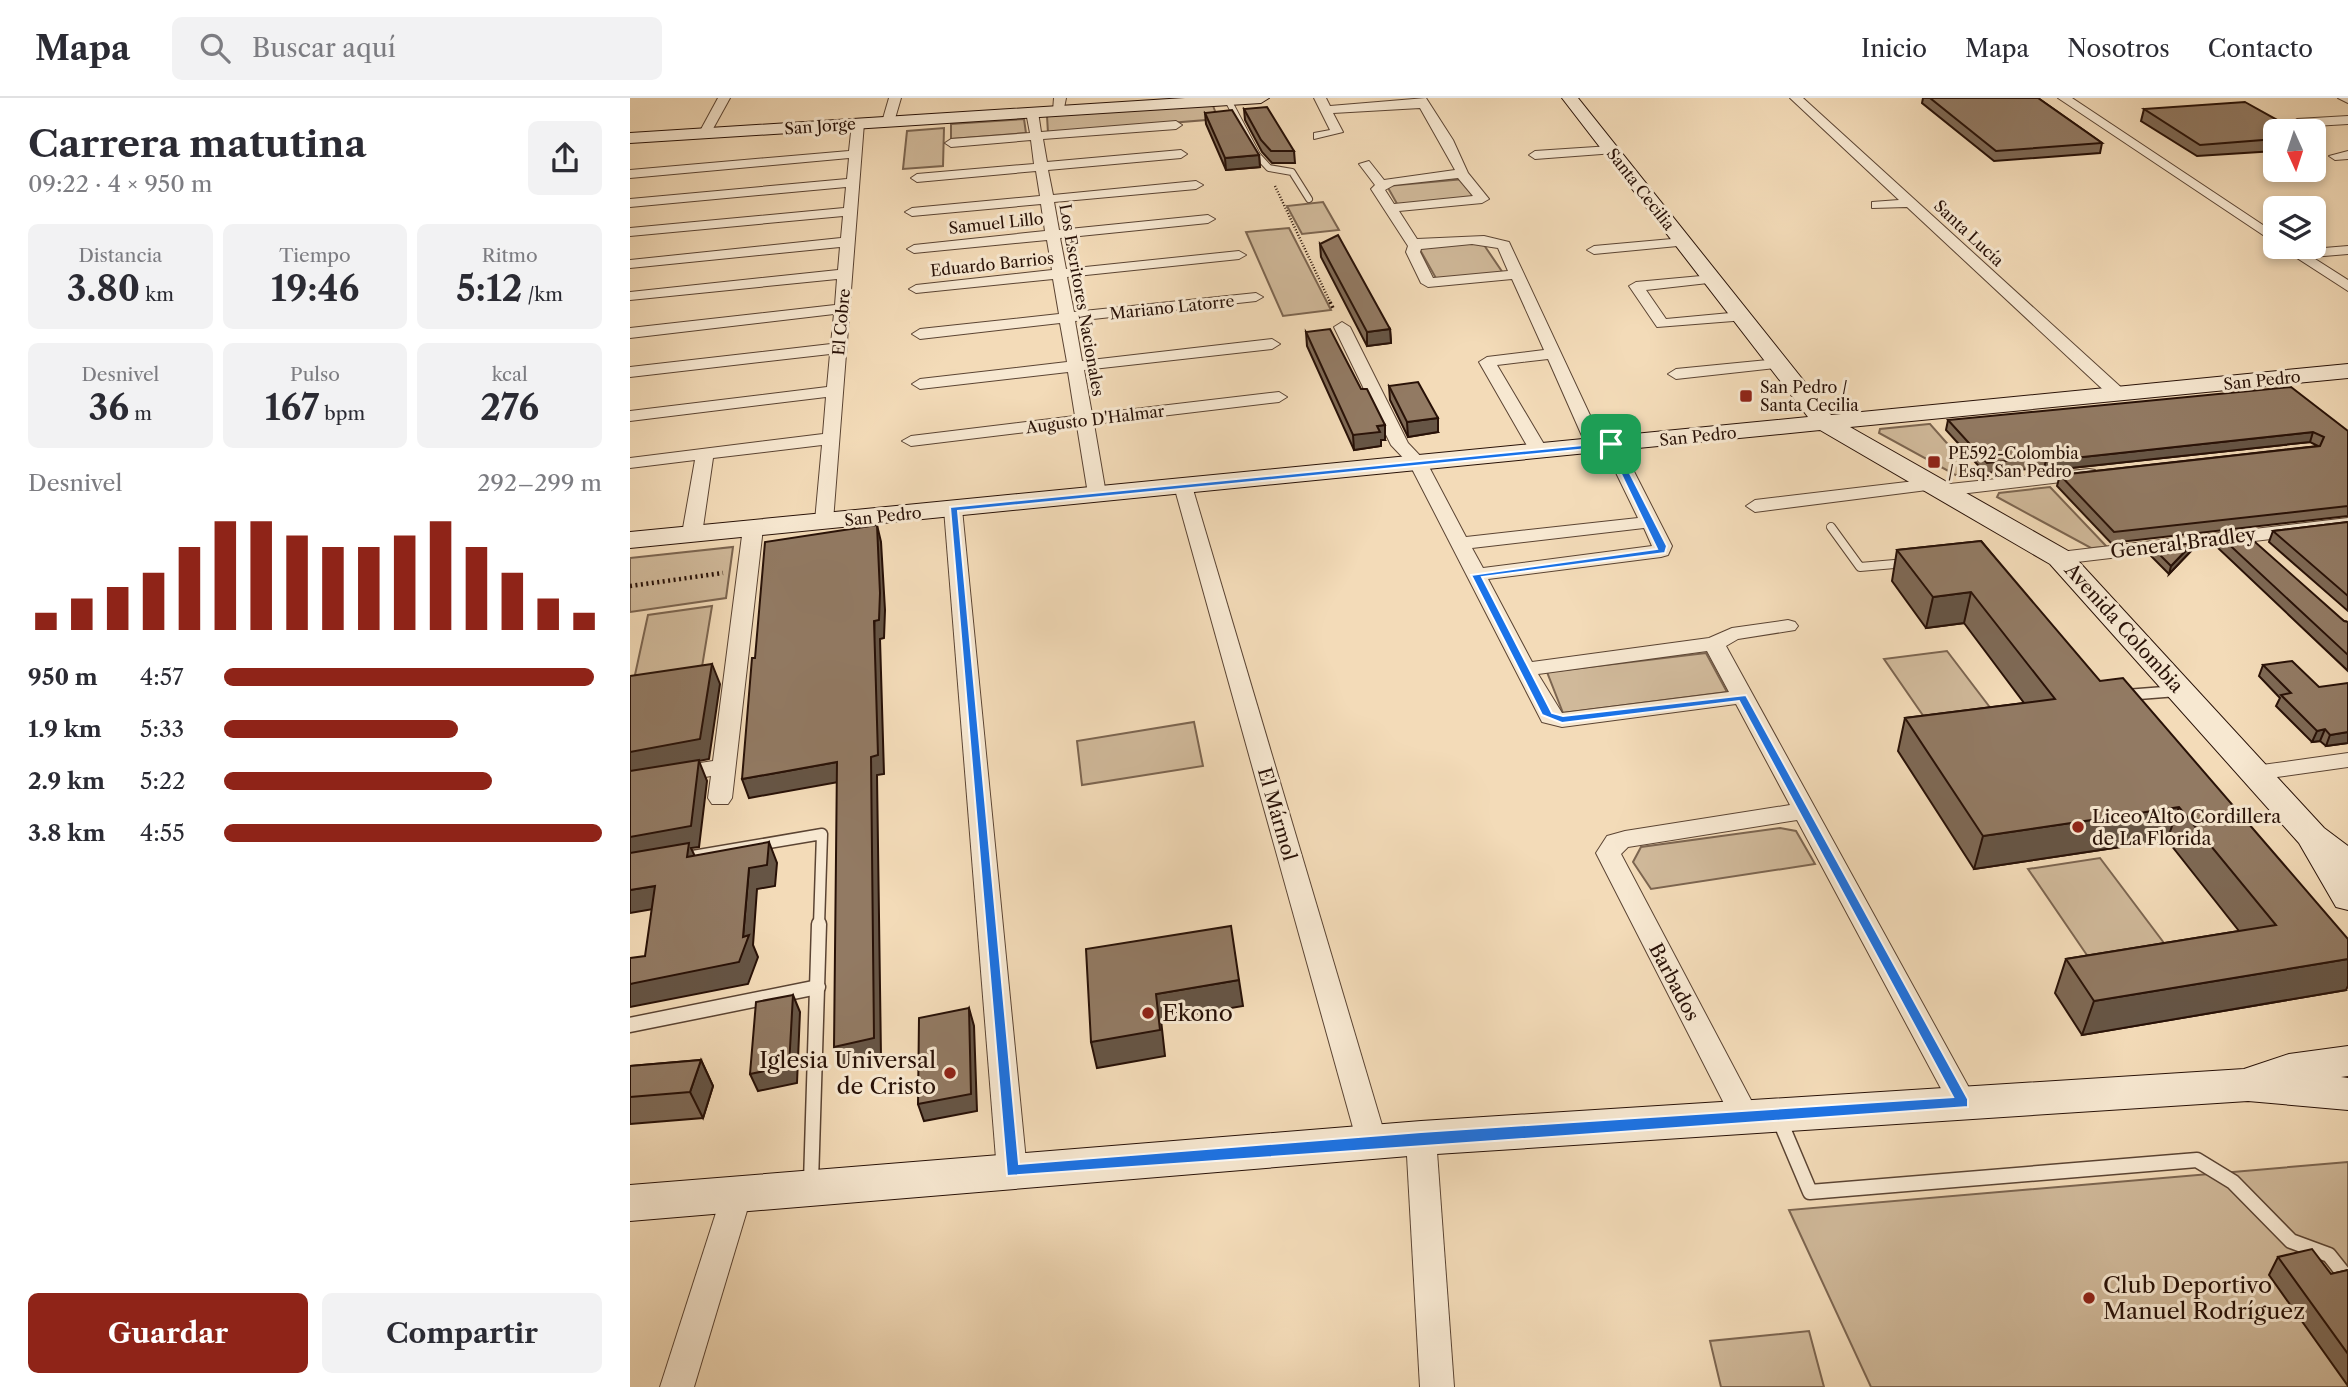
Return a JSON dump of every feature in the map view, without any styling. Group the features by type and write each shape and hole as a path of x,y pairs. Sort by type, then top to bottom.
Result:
{"main road":[{"name":"San Jorge","path":"630,138 1032,112 1060,104 1261,98"},
{"name":"Santa Cecilia","path":"1570,98 1825,423"},
{"name":"San Pedro","path":"630,540 2348,371"},
{"name":"Avenida Colombia","path":"1825,423 2028,537 2060,558 2312,836 2348,863"},
{"name":"Avenida Colombia","path":"2312,836 2348,898"},
{"path":"2248,1085 2289,1070 2348,1061"},
{"path":"630,1203 1421,1138 1963,1103 2248,1085 2348,1094"}],"street":[{"path":"705,133 724,98"},
{"path":"888,121 895,98"},
{"path":"1318,136 1337,132 1320,98"},
{"name":"Santa Lucía","path":"1796,98 2118,394"},
{"path":"2064,98 2263,231"},
{"path":"1326,110 1421,101 1447,140 1463,171 1461,174"},
{"name":"Los Escritores Nacionales","path":"1032,112 1097,494"},
{"path":"2326,121 2348,120"},
{"name":"El Cobre","path":"824,521 858,123"},
{"path":"951,143 1176,125"},
{"path":"1535,155 1611,150"},
{"path":"630,174 855,154"},
{"path":"917,178 1181,154"},
{"path":"1365,164 1381,184"},
{"path":"1381,184 1461,174 1468,178 1482,199 1389,208"},
{"path":"630,203 853,182"},
{"path":"1381,184 1378,189 1389,208 1410,241 1416,244 1497,241 1504,245 1555,353 1603,445 1662,546 1661,551 1476,575"},
{"path":"912,212 1196,185"},
{"path":"1877,205 1910,203"},
{"path":"630,232 850,211"},
{"name":"Samuel Lillo","path":"914,249 1208,219"},
{"path":"630,264 848,242"},
{"path":"1594,250 1683,243"},
{"path":"1416,244 1413,252 1436,298"},
{"path":"2326,250 2348,250"},
{"name":"Eduardo Barrios","path":"916,289 1239,255"},
{"path":"2306,259 2348,287"},
{"path":"630,296 845,274"},
{"path":"1428,283 1518,274"},
{"path":"1712,279 1636,286 1662,324 1741,317"},
{"name":"Mariano Latorre","path":"920,334 1256,297"},
{"path":"630,333 842,309"},
{"path":"1342,327 1400,445 1418,463 1548,715 1558,720 1742,697"},
{"path":"920,384 1272,344"},
{"path":"630,372 839,348"},
{"path":"1539,451 1487,362 1555,353"},
{"path":"1676,374 1778,364"},
{"path":"630,415 835,391"},
{"name":"Augusto D'Halmar","path":"911,441 1279,397"},
{"path":"630,463 832,438"},
{"path":"692,534 705,453"},
{"path":"1755,506 2106,472"},
{"name":"El Mármol","path":"1183,486 1372,1142"},
{"path":"953,509 1012,1171"},
{"path":"1459,544 1650,522"},
{"name":"General Bradley","path":"2060,558 2348,524"},
{"path":"720,798 753,528"},
{"path":"2248,536 2268,554"},
{"path":"1524,669 1713,644 1732,634 1788,626"},
{"path":"1713,644 1963,1103"},
{"path":"2255,773 2348,760"},
{"path":"630,782 725,765"},
{"name":"Barbados","path":"1761,1116 1610,860 1610,847 1625,839 1804,811"},
{"path":"1421,1138 1437,1387"},
{"path":"677,1387 737,1194"}],"lane":[{"path":"1228,99 1257,155 1269,168 1292,172 1309,199"},
{"path":"1831,527 1860,567 1914,562"},
{"path":"2111,691 2138,695 2181,690"},
{"path":"670,860 821,833 811,1187"},
{"path":"630,1025 818,987"},
{"path":"1761,1116 1810,1192 2197,1160 2233,1182 2291,1241 2329,1255 2348,1279"}],"path":[{"path":"1269,168 1282,203 1342,327"},
{"path":"630,586 748,569"}],"shaded area":[{"path":"1212,103 1218,119 1048,133 1047,116"},
{"path":"1024,119 1026,133 951,139 951,124"},
{"path":"944,128 943,166 903,169 907,131"},
{"path":"1464,179 1480,201 1400,209 1387,186"},
{"path":"1323,202 1339,230 1302,234 1287,206"},
{"path":"1289,228 1331,310 1283,316 1246,232"},
{"path":"1482,242 1503,273 1437,280 1419,248"},
{"path":"1930,424 1976,476 1961,478 1879,433 1880,429"},
{"path":"2050,487 2107,547 2091,548 1997,497 1999,493"},
{"path":"733,547 726,598 630,612 630,558"},
{"path":"712,606 701,673 633,684 648,615"},
{"path":"1947,651 1998,718 1931,727 1884,659"},
{"path":"1706,653 1727,692 1563,713 1547,672"},
{"path":"1194,722 1203,766 1082,785 1077,741"},
{"path":"1780,828 1796,831 1815,864 1651,889 1633,862 1641,847"},
{"path":"2100,858 2170,951 2093,964 2028,869"},
{"name":"Club Deportivo Manuel Rodríguez","path":"2348,1162 2348,1387 1871,1387 1789,1210"},
{"path":"1809,1331 1824,1387 1721,1387 1710,1341"}],"building":[{"path":"1930,98 2038,98 2102,143 1996,151"},
{"path":"2245,102 2275,119 2263,119 2263,140 2200,145 2144,109"},
{"path":"1267,107 1294,151 1271,151 1261,140 1244,109"},
{"path":"1232,110 1259,155 1225,158 1205,113"},
{"path":"1338,235 1390,329 1367,332 1320,244"},
{"path":"1330,329 1361,389 1367,389 1385,425 1377,426 1380,432 1353,435 1306,332"},
{"path":"1418,382 1438,418 1407,422 1389,386"},
{"path":"2291,387 2348,431 2348,506 2114,532 2060,475 2320,446 2324,437 2313,432 2046,461 2043,457 1987,463 1948,420"},
{"path":"2348,522 2348,596 2273,531"},
{"path":"877,525 880,593 879,620 874,621 878,755 871,757 874,1038 834,1047 837,762 742,779 765,542"},
{"path":"2246,534 2348,622 2348,655 2221,537"},
{"path":"1981,541 2100,681 2123,678 2348,939 2348,959 2094,1001 2066,959 2276,925 2179,807 1983,836 1905,718 2055,699 1971,592 1933,597 1897,550"},
{"path":"2193,543 2171,566 2153,548"},
{"path":"2292,661 2319,687 2348,683 2348,732 2330,735 2325,729 2317,731 2281,695 2291,693 2263,665"},
{"path":"712,664 700,739 630,752 630,676"},
{"path":"699,760 691,826 630,837 630,771"},
{"path":"769,842 767,865 749,868 743,937 749,935 739,962 630,984 630,958 645,956 655,886 630,890 630,853 689,843 687,857"},
{"name":"Ekono","path":"1231,926 1239,980 1156,994 1160,1030 1091,1042 1086,949"},
{"path":"793,995 789,1066 750,1074 756,1002"},
{"name":"Iglesia Universal de Cristo","path":"969,1008 971,1094 918,1104 919,1018"},
{"path":"701,1060 690,1092 630,1097 630,1066"},
{"path":"2312,1249 2331,1274 2348,1270 2348,1354 2278,1257"}],"place":[{"name":"San Pedro / Santa Cecilia","path":"1746,396"},
{"name":"PE592-Colombia / Esq. San Pedro","path":"1934,462"},
{"name":"Liceo Alto Cordillera de La Florida","path":"2078,827"},
{"name":"Ekono","path":"1148,1013"},
{"name":"Iglesia Universal de Cristo","path":"950,1073"},
{"name":"Club Deportivo Manuel Rodríguez","path":"2089,1298"}],"route":[{"path":"1611,444 1662,546 1661,551 1476,575 1548,715 1562,720 1742,697 1963,1103 1421,1138 1012,1171 953,509 1611,444"}]}
